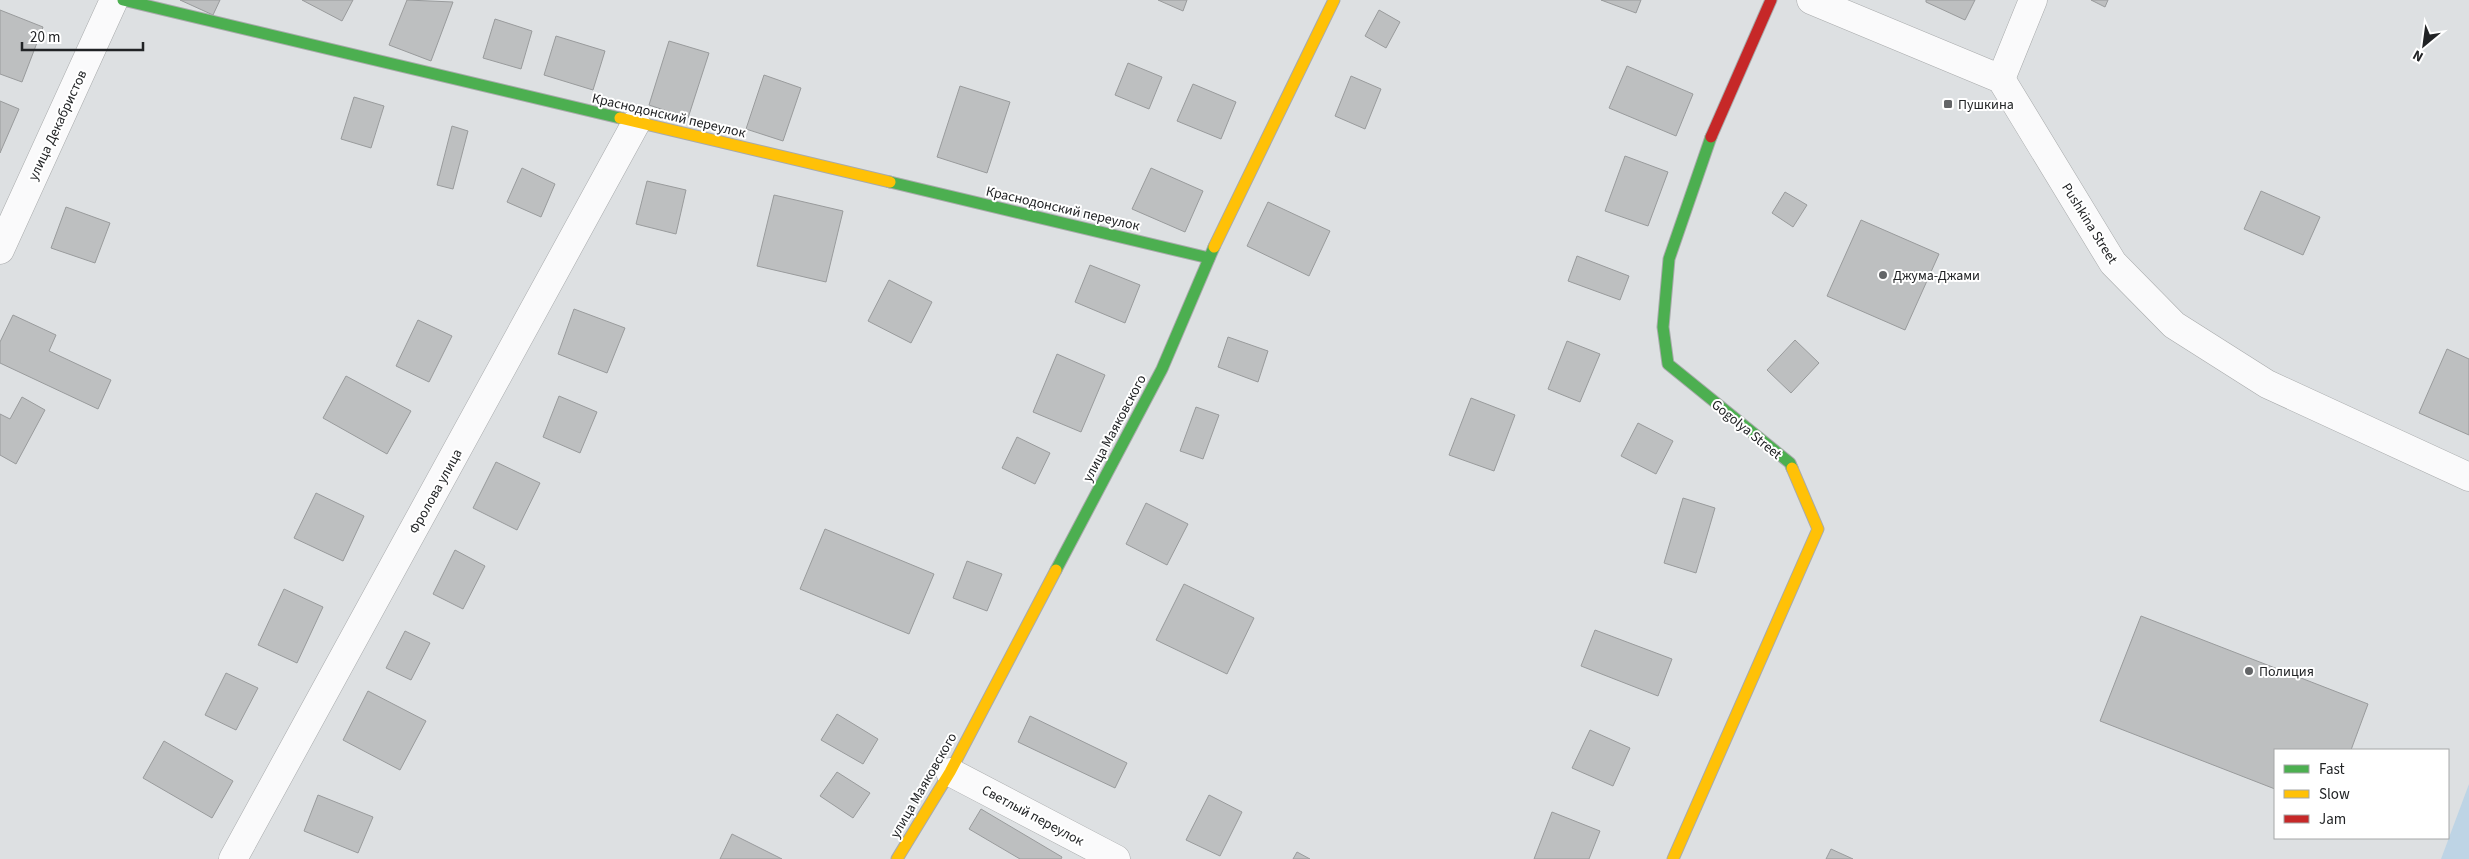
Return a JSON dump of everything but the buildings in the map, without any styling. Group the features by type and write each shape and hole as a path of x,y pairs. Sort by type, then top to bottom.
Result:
{"street":[{"name":"улица Декабристов","path":"0,250 114,0"},
{"name":"Краснодонский переулок","path":"123,0 1209,258"},
{"name":"улица Маяковского","path":"897,859 950,772 1162,368 1209,258 1334,0"},
{"name":"Gogolya Street","path":"1673,859 1818,528 1790,463 1668,364 1663,327 1668,259 1715,125 1771,0"},
{"path":"1811,0 2001,79 2033,0"},
{"name":"Pushkina Street","path":"2001,79 2113,263 2174,325 2267,384 2469,477"},
{"name":"Фролова улица","path":"233,859 636,123"},
{"name":"Светлый переулок","path":"950,772 1116,859"}],"shaded area":[{"path":"2469,784 2469,859 2441,859"}],"traffic: fast":[{"path":"123,0 620,118"},
{"path":"1711,137 1669,259 1663,327 1668,364 1790,463 1792,468"},
{"path":"890,182 1209,258"},
{"path":"1056,570 1162,369 1214,247"}],"traffic: slow":[{"path":"1214,247 1334,0"},
{"path":"620,118 890,182"},
{"path":"1673,859 1818,529 1792,468"},
{"path":"897,859 950,772 1056,570"}],"traffic: jam":[{"path":"1711,137 1771,0"}],"place":[{"name":"Пушкина","path":"1948,104"},
{"name":"Джума-Джами","path":"1883,275"},
{"name":"Полиция","path":"2249,671"}]}
